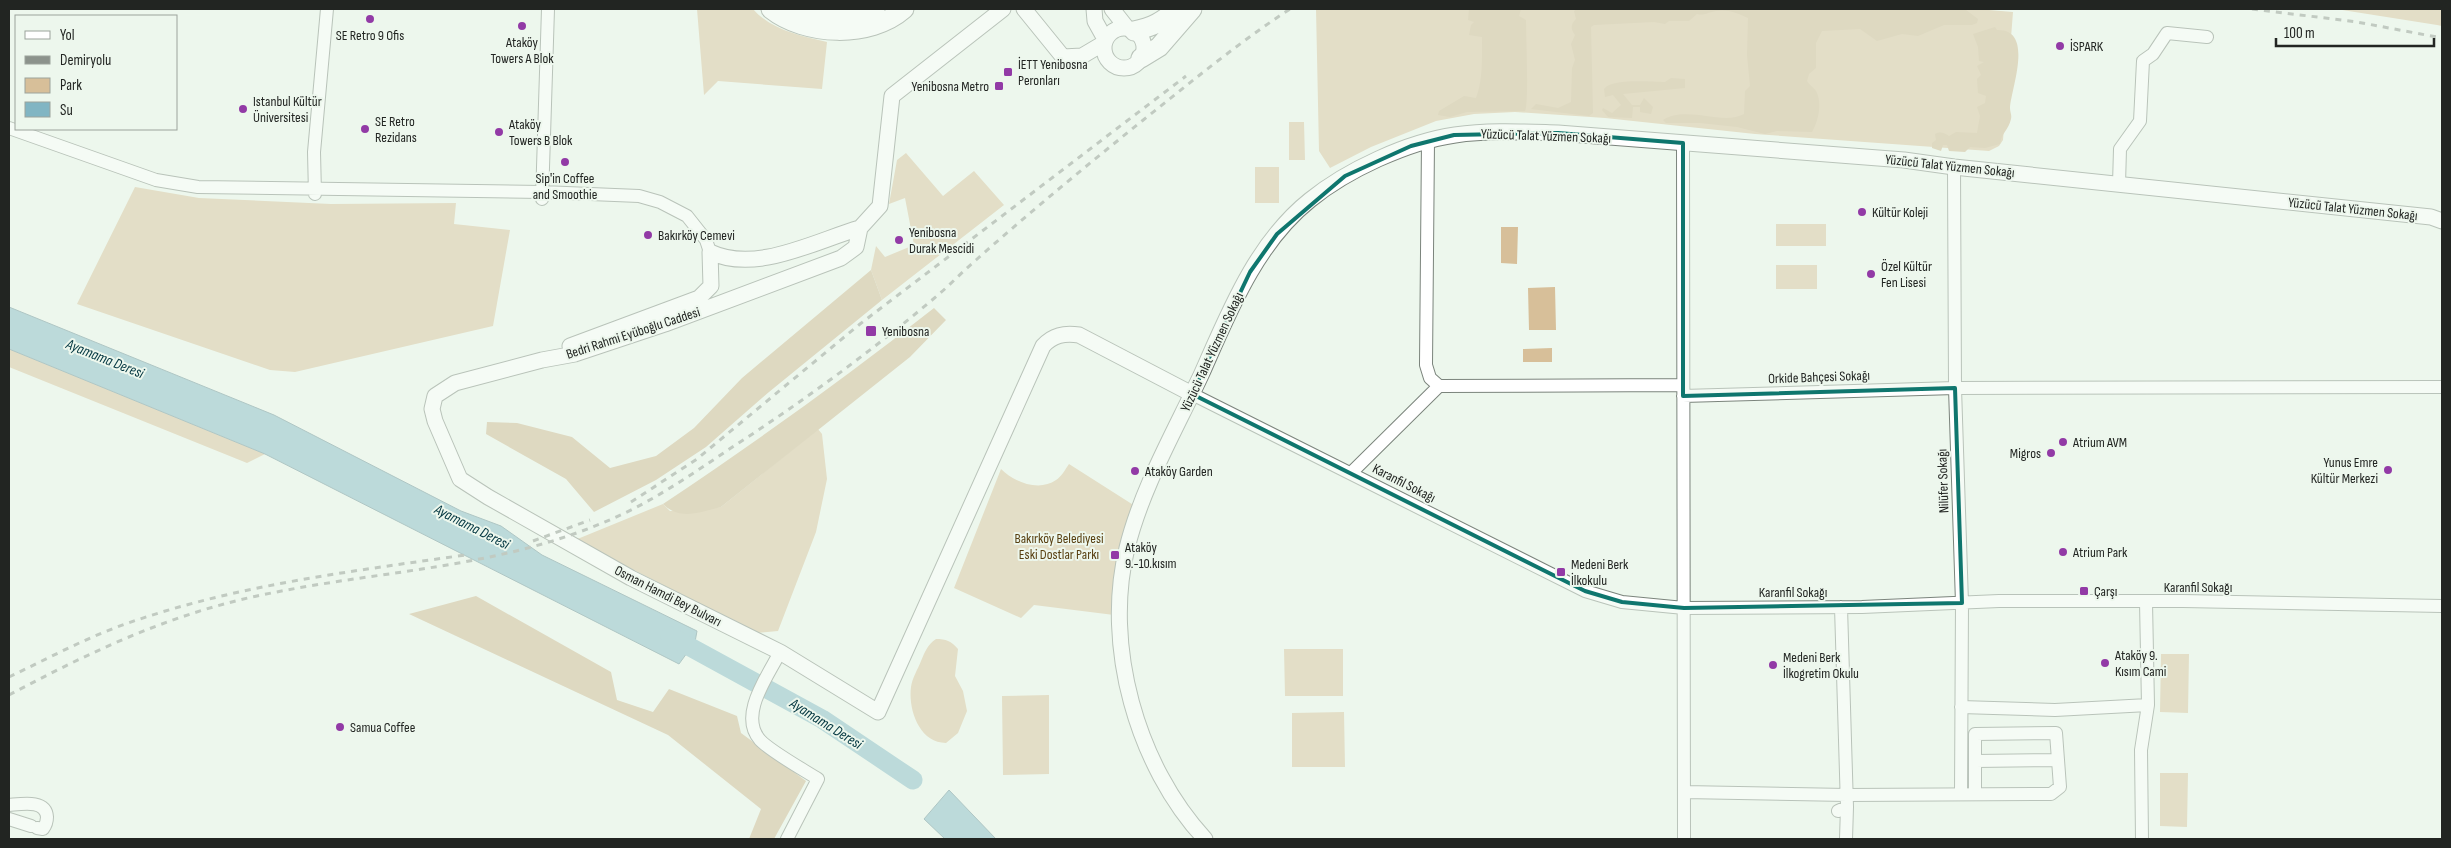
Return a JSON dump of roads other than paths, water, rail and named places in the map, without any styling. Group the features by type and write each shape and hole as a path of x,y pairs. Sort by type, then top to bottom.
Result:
{"main road":[{"path":"771,9 803,26 828,30 859,28 900,10"},
{"path":"798,9 823,16 838,17 860,14 875,9"},
{"path":"1130,30 1151,28 1166,20 1176,9"},
{"path":"1141,58 1158,47 1192,9"}],"street":[{"path":"315,191 314,152 326,9"},
{"path":"542,195 548,9"},
{"name":"Bedri Rahmi Eyüboğlu Caddesi","path":"460,479 435,421 432,408 435,396 455,383 542,360 575,354 841,258 856,247 860,228 880,206 892,96 1003,9"},
{"path":"1024,9 1063,57 1082,56 1105,41 1116,30 1130,30"},
{"path":"1094,9 1095,21 1105,41 1105,55 1112,65 1118,68 1131,67 1141,58 1144,46 1139,35 1130,30 1112,9"},
{"path":"2119,184 2120,149 2140,120 2143,61 2153,54 2167,33 2207,37"},
{"path":"9,128 174,184 315,191 542,195 655,205 683,222 710,252 733,260 761,259 860,228"},
{"name":"Yüzücü Talat Yüzmen Sokağı","path":"1205,839 1174,797 1151,756 1133,712 1124,671 1120,627 1121,586 1127,548 1141,504 1250,272 1277,234 1308,201 1345,176 1410,146 1454,135 1501,132 1558,133 1904,160 1954,167 2431,217 2442,221"},
{"path":"9,134 148,183 173,189 237,194 315,191"},
{"path":"1428,141 1426,365 1430,378 1439,386 1683,391"},
{"path":"1683,143 1684,839"},
{"name":"Nilüfer Sokağı","path":"1954,167 1955,388 1962,603 1961,794"},
{"path":"710,252 710,286"},
{"name":"Bedri Rahmi Eyüboğlu Caddesi","path":"542,360 597,335 699,298 710,286 714,296 723,302"},
{"name":"Osman Hamdi Bey Bulvarı","path":"460,479 488,497 631,578 878,712 1043,346 1050,339 1059,335 1079,335 1192,394"},
{"path":"1351,473 1439,386"},
{"name":"Orkide Bahçesi Sokağı","path":"1683,391 1955,388 2442,388"},
{"name":"Karanfil Sokağı","path":"1192,394 1585,591 1622,602 1684,608 2146,602 2442,606"},
{"path":"2142,839 2141,750 2148,705 2146,602"},
{"path":"1841,607 1846,839"},
{"path":"777,657 755,703 752,725 760,740 818,779 787,839"},
{"path":"1961,707 2055,710 2148,705"},
{"path":"1684,792 1844,804 1961,794 1975,794 2051,794 2060,787 2056,733 1975,734 1975,794"},
{"path":"1975,761 2058,760"},
{"path":"9,805 40,805 47,814 45,825 42,829 9,818"}],"water":[{"path":"9,307 274,415 461,511 501,526 542,555 697,631 695,642 679,664 265,454 9,349"},
{"path":"949,790 996,839 945,839 924,819"}],"waterway":[{"name":"Ayamama Deresi","path":"670,636 822,719 913,780"}],"railway":[{"path":"9,695 69,664 129,637 224,604 305,587 494,556 541,544 587,529 633,509 684,479 760,429 864,355 938,295 1058,189 1233,49 1290,9"},
{"path":"2252,9 2357,22 2442,38"},
{"path":"631,502 697,459 860,324 1186,76"},
{"path":"533,541 590,520"},
{"path":"9,677 104,632 137,620 218,597 299,580 465,555"}],"place":[{"name":"SE Retro 9 Ofis","path":"370,19"},
{"name":"Ataköy Towers A Blok","path":"522,26"},
{"name":"İSPARK","path":"2060,46"},
{"name":"İETT Yenibosna Peronları","path":"1008,72"},
{"name":"Yenibosna Metro","path":"999,86"},
{"name":"Istanbul Kültür Üniversitesi","path":"243,109"},
{"name":"SE Retro Rezidans","path":"365,129"},
{"name":"Ataköy Towers B Blok","path":"499,132"},
{"name":"Sip'in Coffee and Smoothie","path":"565,162"},
{"name":"Kültür Koleji","path":"1862,212"},
{"name":"Bakırköy Cemevi","path":"648,235"},
{"name":"Yenibosna Durak Mescidi","path":"899,240"},
{"name":"Özel Kültür Fen Lisesi","path":"1871,274"},
{"name":"Yenibosna","path":"871,331"},
{"name":"Atrium AVM","path":"2063,442"},
{"name":"Migros","path":"2051,453"},
{"name":"Yunus Emre Kültür Merkezi","path":"2388,470"},
{"name":"Ataköy Garden","path":"1135,471"},
{"name":"Atrium Park","path":"2063,552"},
{"name":"Ataköy 9.-10.kısım","path":"1115,555"},
{"name":"Medeni Berk İlkokulu","path":"1561,572"},
{"name":"Çarşı","path":"2084,591"},
{"name":"Ataköy 9. Kısım Cami","path":"2105,663"},
{"name":"Medeni Berk İlkogretim Okulu","path":"1773,665"},
{"name":"Samua Coffee","path":"340,727"}],"park label":[{"name":"Bakırköy Belediyesi Eski Dostlar Parkı","path":"1059,546"}]}
